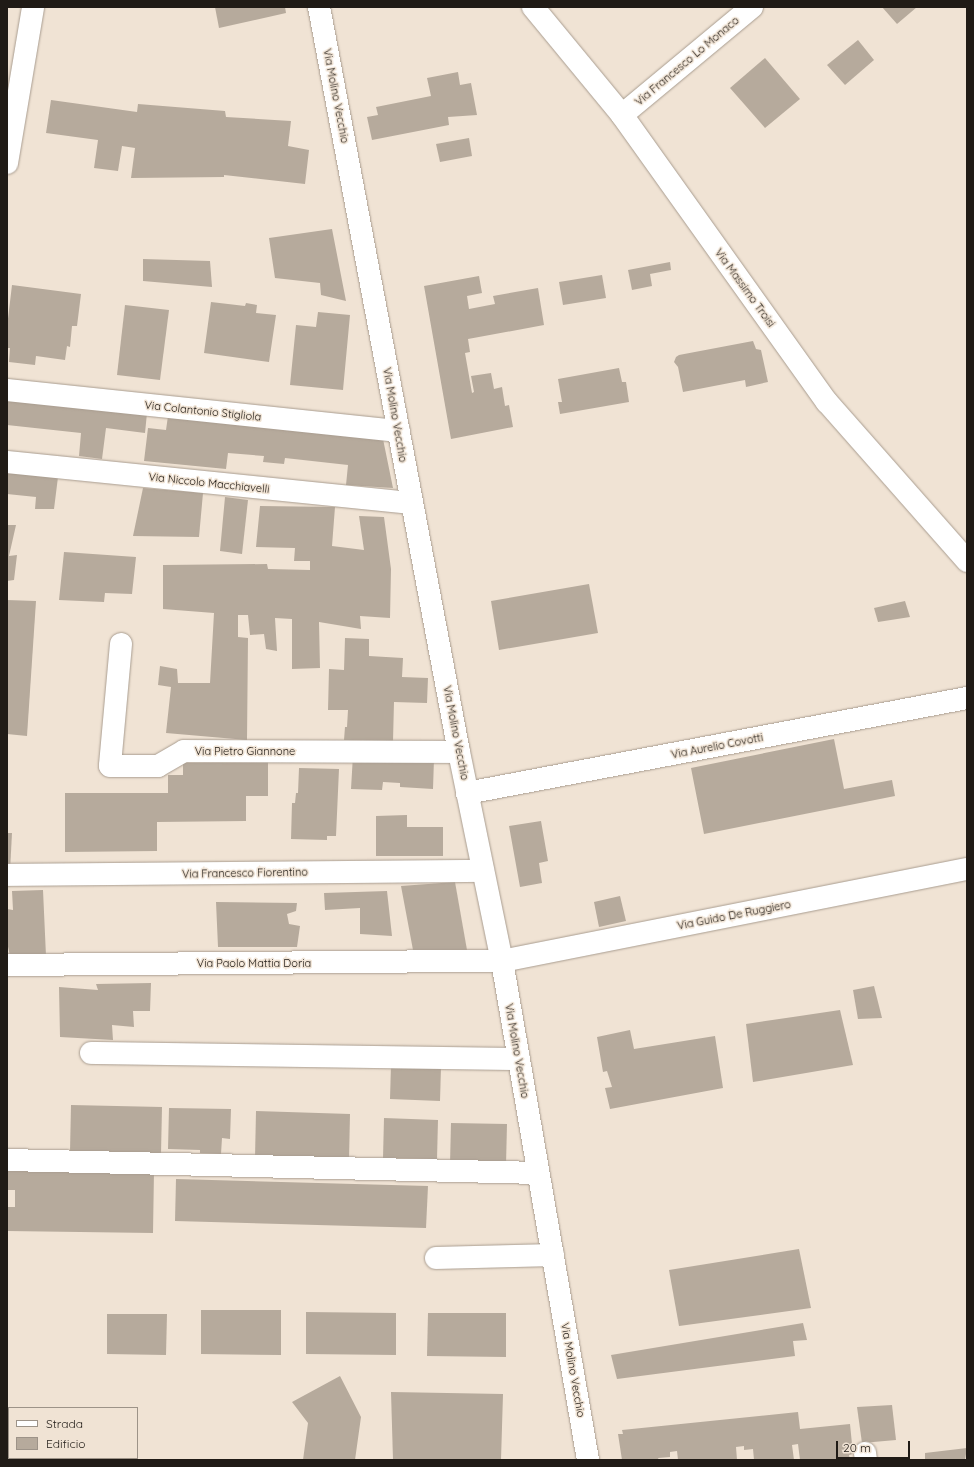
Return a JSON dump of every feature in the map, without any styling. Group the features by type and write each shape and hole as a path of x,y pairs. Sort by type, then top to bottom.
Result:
{"street":[{"path":"7,163 32,7"},
{"name":"Via Molino Vecchio","path":"319,7 459,752 502,961 588,1460"},
{"name":"Via Massimo Troisi","path":"533,7 622,115 827,402 967,561"},
{"name":"Via Francesco Lo Monaco","path":"622,115 752,7"},
{"name":"Via Colantonio Stigliola","path":"7,390 399,431"},
{"name":"Via Niccolo Macchiavelli","path":"7,462 412,503"},
{"name":"Via Pietro Giannone","path":"121,644 110,766 158,766 184,751 459,752"},
{"name":"Via Aurelio Covotti","path":"467,793 967,698"},
{"name":"Via Guido De Ruggiero","path":"502,961 967,869"},
{"name":"Via Francesco Fiorentino","path":"7,875 483,871"},
{"name":"Via Paolo Mattia Doria","path":"7,965 502,961"},
{"path":"91,1052 519,1059"},
{"path":"7,1160 538,1173"},
{"path":"436,1258 553,1255"}],"building":[{"path":"215,7 285,7 286,13 219,28"},
{"path":"882,7 917,7 897,24"},
{"path":"858,40 874,60 845,85 827,65"},
{"path":"765,58 800,99 765,128 730,88"},
{"path":"458,72 460,85 471,83 477,115 448,117 449,125 372,140 367,117 378,115 376,107 431,96 427,78"},
{"path":"51,100 137,112 138,104 225,111 226,117 291,121 288,146 309,150 305,184 224,175 224,177 131,178 135,148 122,146 118,171 94,168 98,140 46,133"},
{"path":"469,138 472,156 440,162 436,144"},
{"path":"332,229 346,301 321,295 320,283 275,278 269,238"},
{"path":"143,259 210,261 212,287 143,281"},
{"path":"670,262 671,270 650,274 652,286 632,290 628,270"},
{"path":"602,275 606,298 563,305 559,282"},
{"path":"479,276 482,293 467,296 469,309 495,304 493,296 538,288 544,325 468,339 470,352 465,353 472,393 474,392 471,376 491,373 494,389 502,387 505,406 509,405 513,427 451,439 424,286"},
{"path":"12,285 81,294 77,326 72,326 70,347 67,346 65,360 36,356 35,365 9,362 10,348 7,348 7,327"},
{"path":"211,302 245,306 246,303 257,305 256,313 276,315 269,362 204,353"},
{"path":"125,305 169,310 160,380 117,375"},
{"path":"318,312 350,315 343,390 290,385 296,325 316,327"},
{"path":"753,341 756,349 761,350 768,382 746,387 745,380 683,392 678,367 674,362 676,357 679,355"},
{"path":"619,368 622,382 626,382 629,402 560,414 558,402 562,402 558,379"},
{"path":"7,398 147,413 145,433 106,428 102,459 79,456 81,433 7,425"},
{"path":"168,416 383,439 393,488 346,485 348,465 285,458 284,464 263,462 264,456 228,453 226,469 144,461 148,428 166,430"},
{"path":"7,471 58,477 54,509 35,509 36,497 7,494"},
{"path":"143,488 203,493 199,537 133,536"},
{"path":"225,497 248,500 242,554 220,551"},
{"path":"260,506 335,507 332,546 364,550 359,516 384,517 391,569 390,618 360,616 361,629 319,622 320,668 292,669 292,619 275,618 277,651 266,649 264,634 250,635 248,615 238,615 238,637 248,638 247,740 166,733 171,687 158,685 160,666 177,669 178,683 210,683 214,613 163,609 163,565 267,564 268,569 310,570 310,561 294,561 295,548 256,547"},
{"path":"7,525 16,525 9,556 17,555 14,580 7,581"},
{"path":"64,552 136,557 132,594 105,593 104,602 59,600"},
{"path":"589,584 598,633 499,650 491,601"},
{"path":"7,600 36,601 27,736 7,734"},
{"path":"905,601 910,617 878,622 874,608"},
{"path":"345,638 369,639 369,656 403,658 402,677 428,678 427,703 394,702 393,741 344,740 345,727 347,727 348,710 328,710 329,669 344,670"},
{"path":"834,739 844,789 892,780 895,796 704,834 691,768"},
{"path":"353,755 434,759 433,789 400,787 400,783 383,782 382,790 351,789"},
{"path":"268,762 268,796 246,796 246,821 157,822 157,851 65,852 65,793 168,793 168,775 183,775 183,763"},
{"path":"299,768 339,769 336,836 327,836 327,840 291,839 292,803 295,803 296,793 298,793"},
{"path":"407,815 407,827 443,827 443,856 376,856 376,816"},
{"path":"541,821 548,861 539,863 542,883 520,887 509,826"},
{"path":"7,833 12,833 10,871 7,871"},
{"path":"455,882 467,950 413,950 401,886"},
{"path":"43,890 46,956 10,956 7,942 7,909 13,910 12,891"},
{"path":"387,891 392,936 360,934 360,908 325,910 324,893"},
{"path":"620,896 626,921 599,927 594,902"},
{"path":"216,902 297,903 296,911 287,914 289,924 300,926 297,947 218,947"},
{"path":"151,983 150,1011 133,1011 134,1027 112,1025 113,1040 60,1037 59,987 98,990 96,984"},
{"path":"874,986 882,1018 858,1019 853,990"},
{"path":"840,1010 853,1065 753,1082 746,1024"},
{"path":"630,1030 634,1049 715,1036 723,1088 610,1109 605,1088 612,1087 607,1071 603,1072 597,1037"},
{"path":"391,1065 441,1067 440,1101 390,1099"},
{"path":"71,1105 162,1107 161,1154 70,1152"},
{"path":"169,1108 231,1109 230,1139 222,1138 221,1154 200,1153 200,1150 168,1149"},
{"path":"256,1111 350,1114 349,1160 255,1158"},
{"path":"384,1118 438,1120 437,1159 383,1158"},
{"path":"451,1123 507,1124 506,1165 450,1164"},
{"path":"7,1171 154,1171 153,1233 7,1231 7,1207 15,1207 15,1190 7,1190"},
{"path":"176,1179 428,1186 426,1228 175,1221"},
{"path":"799,1249 811,1308 679,1326 669,1270"},
{"path":"201,1310 281,1310 281,1355 201,1354"},
{"path":"306,1312 396,1313 396,1355 306,1354"},
{"path":"428,1313 506,1313 506,1357 427,1356"},
{"path":"107,1314 167,1314 166,1355 107,1354"},
{"path":"803,1323 807,1340 793,1341 795,1356 617,1379 611,1355"},
{"path":"340,1376 361,1417 355,1460 303,1460 308,1423 292,1402"},
{"path":"391,1392 503,1394 501,1460 393,1460"},
{"path":"892,1405 896,1440 862,1443 857,1407"},
{"path":"798,1412 800,1429 850,1424 853,1454 849,1455 850,1460 800,1460 798,1444 792,1445 794,1460 754,1460 753,1449 744,1450 744,1446 736,1447 737,1460 678,1460 677,1451 670,1452 670,1457 658,1458 659,1460 622,1460 618,1434 623,1434 622,1430"},
{"path":"967,1448 965,1460 925,1460 925,1453"}]}
